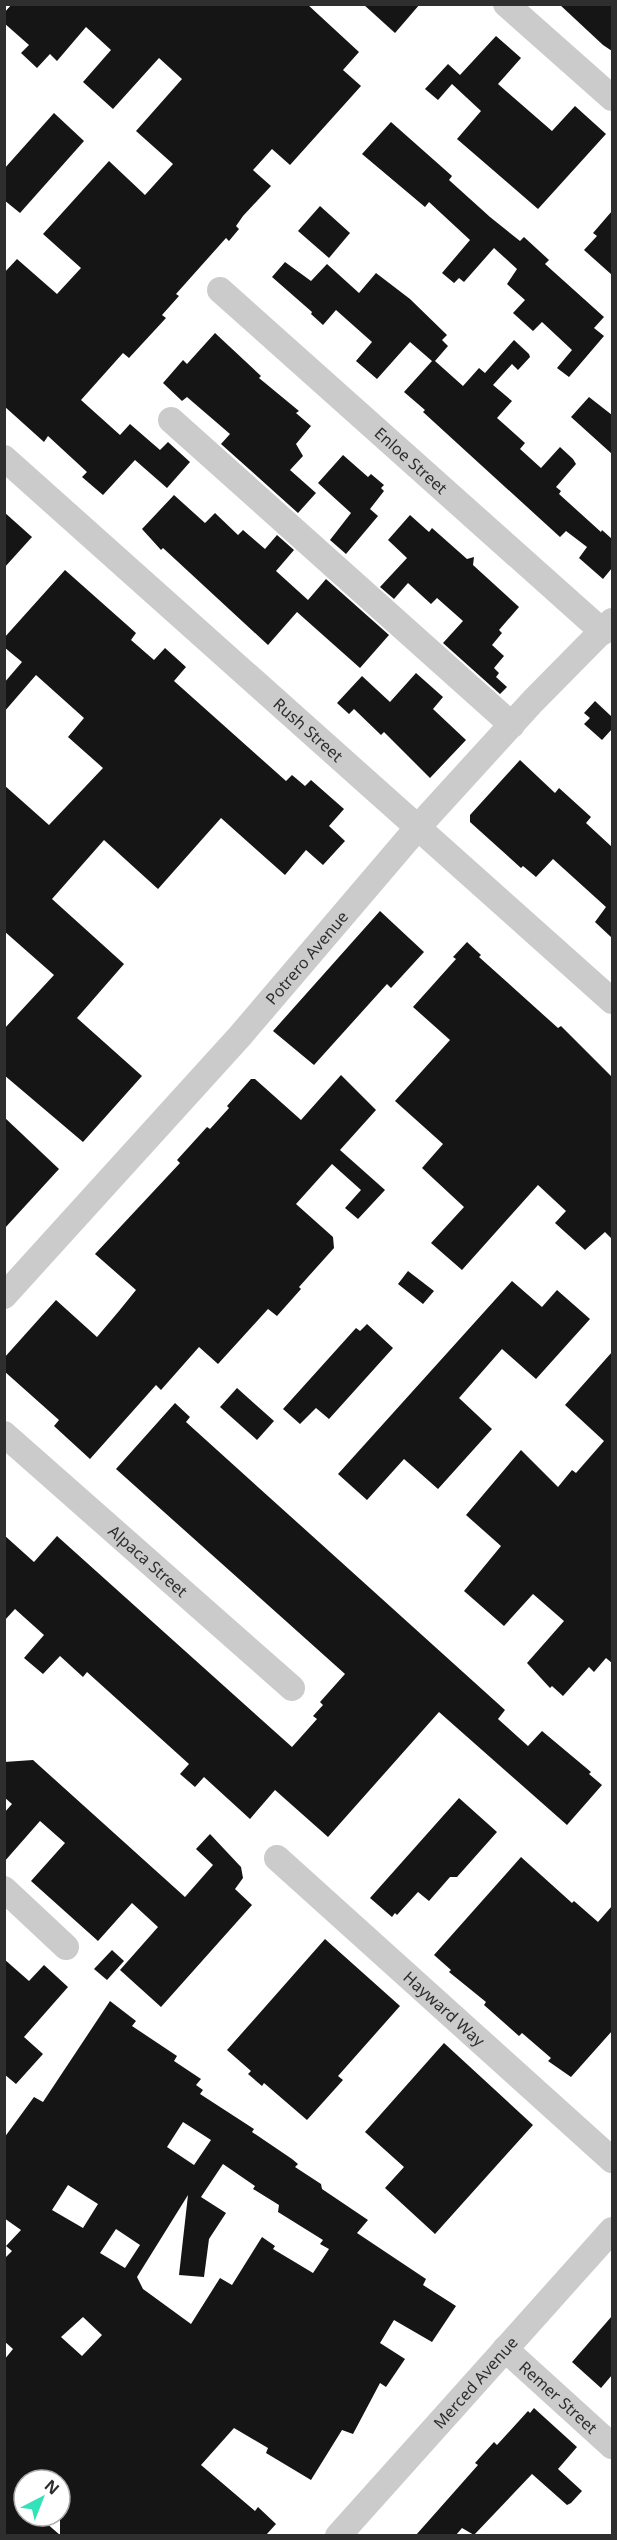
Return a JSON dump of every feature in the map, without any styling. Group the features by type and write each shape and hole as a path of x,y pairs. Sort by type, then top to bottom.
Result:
{"street":[{"path":"506,4 612,98"},
{"name":"Enloe Street","path":"220,290 608,626"},
{"path":"171,420 512,725"},
{"name":"Rush Street","path":"4,458 612,1001"},
{"name":"Potrero Avenue","path":"4,1296 240,1036 418,826 608,626"},
{"name":"Alpaca Street","path":"4,1434 292,1688"},
{"name":"Hayward Way","path":"277,1858 612,2160"},
{"path":"4,1889 66,1947"},
{"name":"Merced Avenue","path":"338,2535 612,2230"},
{"name":"Remer Street","path":"505,2349 612,2446"}],"building":[{"path":"12,4 307,4 359,52 343,70 361,86 290,165 272,149 253,170 271,186 243,216 236,226 239,229 229,241 226,238 176,294 179,296 162,315 166,318 129,358 123,353 81,400 120,435 130,424 160,450 168,442 190,462 167,488 135,460 103,495 82,477 87,472 48,436 44,442 4,406 4,273 17,259 57,294 81,268 43,234 109,161 145,195 173,164 136,131 182,79 159,58 113,109 83,82 111,50 86,27 57,61 50,54 37,68 21,53 29,45 4,23 4,13"},
{"path":"363,4 420,4 395,33"},
{"path":"559,4 612,4 612,51 603,45"},
{"path":"496,36 521,58 498,84 552,131 575,106 606,134 538,209 457,139 481,111 452,84 438,100 425,89 448,64 460,75"},
{"path":"54,113 84,141 20,213 4,200 4,169"},
{"path":"391,122 452,176 449,180 490,217 520,241 524,237 549,260 545,264 604,317 594,328 604,336 569,377 557,368 572,350 542,322 533,331 513,313 525,300 507,284 517,269 494,248 464,282 459,278 454,283 442,273 470,240 429,202 425,207 362,154"},
{"path":"320,206 350,233 329,258 298,231"},
{"path":"612,211 612,275 584,250 597,236 593,233"},
{"path":"285,262 311,281 327,264 359,293 376,273 410,299 447,335 442,340 448,346 435,361 463,386 479,368 485,373 514,340 529,354 530,357 518,370 512,364 493,385 512,401 497,418 525,443 520,449 541,468 560,447 573,459 576,464 556,487 561,491 559,494 612,539 612,568 603,579 579,558 587,547 566,531 560,537 404,392 432,361 410,342 377,379 356,361 372,342 336,310 323,325 311,314 312,312 272,277"},
{"path":"215,333 261,376 259,378 299,411 296,413 311,426 296,444 303,456 290,470 316,493 298,513 221,444 230,434 187,397 182,401 163,383 183,360 187,364"},
{"path":"589,397 612,415 612,454 571,417"},
{"path":"343,455 368,477 371,474 384,485 381,488 384,491 370,509 378,516 346,554 330,540 351,513 318,483"},
{"path":"174,495 205,523 215,513 238,535 243,530 265,549 277,535 294,550 276,571 308,600 326,579 389,635 360,668 297,612 268,645 163,548 161,550 142,529"},
{"path":"4,512 32,537 4,568"},
{"path":"410,515 429,532 432,528 467,559 474,557 473,565 519,607 499,630 502,633 492,645 504,656 494,668 499,673 496,677 507,687 500,694 443,643 463,621 437,598 431,604 408,583 394,599 380,587 407,558 388,540"},
{"path":"65,570 136,633 131,640 154,660 165,648 186,667 174,681 286,781 292,775 305,786 311,780 344,809 329,826 345,841 323,865 306,850 285,875 221,818 158,889 104,840 52,899 124,964 77,1018 142,1076 83,1142 4,1075 4,1029 54,975 4,931 4,785 49,825 103,768 68,737 84,718 36,675 4,712 4,683 22,662 4,647 4,638"},
{"path":"416,673 443,697 433,709 466,740 430,778 384,732 381,735 354,709 349,714 337,703 362,676 390,702"},
{"path":"595,701 612,717 612,729 602,740 584,724 590,718 584,713"},
{"path":"520,760 555,793 559,788 591,817 586,823 612,847 612,938 595,922 606,907 553,859 536,877 523,866 521,868 470,822 470,815"},
{"path":"380,911 424,952 391,988 387,984 314,1065 273,1031"},
{"path":"467,942 481,955 479,957 558,1028 561,1026 612,1077 612,1239 605,1232 585,1250 555,1223 566,1211 538,1185 462,1270 431,1243 464,1207 422,1168 443,1144 395,1101 450,1040 413,1007 456,959 453,957"},
{"path":"341,1075 376,1110 340,1150 385,1190 358,1219 345,1208 361,1190 332,1164 296,1204 333,1237 334,1248 299,1287 301,1289 277,1316 268,1309 218,1364 199,1347 161,1390 156,1385 90,1459 54,1426 59,1420 4,1371 4,1358 56,1300 97,1337 136,1290 95,1254 180,1163 177,1160 207,1127 210,1129 251,1079 255,1079 301,1120"},
{"path":"4,1117 59,1169 4,1229"},
{"path":"408,1271 434,1291 423,1304 398,1284"},
{"path":"512,1281 542,1307 557,1290 590,1319 536,1379 502,1349 459,1398 492,1429 438,1489 404,1459 367,1500 338,1474"},
{"path":"367,1324 393,1348 329,1419 316,1408 300,1424 283,1409 356,1328 360,1331"},
{"path":"612,1352 612,1663 606,1658 594,1672 589,1667 563,1696 552,1686 550,1688 527,1663 564,1621 533,1594 504,1626 464,1591 501,1546 466,1515 521,1450 558,1487 572,1470 576,1473 604,1441 565,1405"},
{"path":"237,1388 274,1421 257,1440 220,1407"},
{"path":"175,1403 190,1417 186,1422 505,1710 498,1719 528,1746 542,1731 591,1772 589,1774 602,1785 567,1825 439,1712 328,1837 275,1790 250,1819 204,1777 195,1787 180,1774 189,1764 87,1672 83,1677 60,1656 43,1674 24,1658 44,1635 15,1609 4,1621 4,1535 34,1562 57,1536 292,1747 317,1719 313,1716 323,1705 320,1702 345,1674 116,1469"},
{"path":"33,1760 185,1897 213,1865 196,1849 210,1834 241,1867 243,1878 235,1889 252,1905 161,2007 120,1970 158,1927 132,1903 98,1941 31,1881 65,1843 40,1821 4,1862 4,1813 12,1804 4,1797 4,1762"},
{"path":"459,1798 497,1832 457,1877 450,1877 429,1901 418,1892 397,1915 395,1913 392,1917 370,1898"},
{"path":"521,1857 572,1903 574,1901 598,1922 612,1906 612,2031 571,2077 548,2061 551,2058 522,2033 519,2036 484,2005 486,2002 449,1972 451,1970 434,1955"},
{"path":"325,1939 400,2006 338,2076 343,2080 307,2120 264,2083 262,2086 248,2074 251,2071 227,2050"},
{"path":"112,1950 124,1961 107,1980 94,1969"},
{"path":"4,1959 29,1981 44,1965 68,1987 24,2037 43,2054 16,2084 4,2074"},
{"path":"110,2001 136,2021 132,2026 177,2056 174,2061 201,2079 196,2085 203,2090 200,2094 254,2129 252,2132 292,2159 298,2164 295,2167 321,2184 322,2189 368,2220 357,2233 426,2279 423,2285 456,2306 432,2342 394,2320 380,2343 405,2359 386,2387 380,2383 353,2434 342,2430 311,2480 266,2453 268,2448 234,2428 201,2465 255,2511 258,2507 276,2524 266,2535 60,2535 4,2535 4,2360 13,2349 4,2341 4,2259 12,2251 6,2246 21,2230 4,2218 4,2138 34,2097 43,2102","holes":["183,2122 211,2140 194,2165 167,2147","223,2164 255,2186 253,2189 279,2205 278,2212 323,2240 320,2244 329,2249 313,2273 273,2249 275,2246 262,2237 232,2285 220,2278 191,2324 143,2289 137,2277 188,2195 179,2275 204,2277 209,2239 226,2213 201,2197","68,2185 98,2204 83,2228 52,2210","116,2229 140,2245 125,2268 100,2253","83,2317 102,2335 82,2356 61,2337"]},
{"path":"444,2043 533,2125 435,2234 385,2188 404,2167 365,2132"},
{"path":"612,2316 612,2375 601,2388 572,2362"},
{"path":"534,2408 577,2447 558,2469 582,2491 571,2503 567,2505 532,2474 474,2535 462,2528 456,2535 416,2535 478,2465 475,2463 494,2442 497,2445 528,2411 530,2413"}]}
